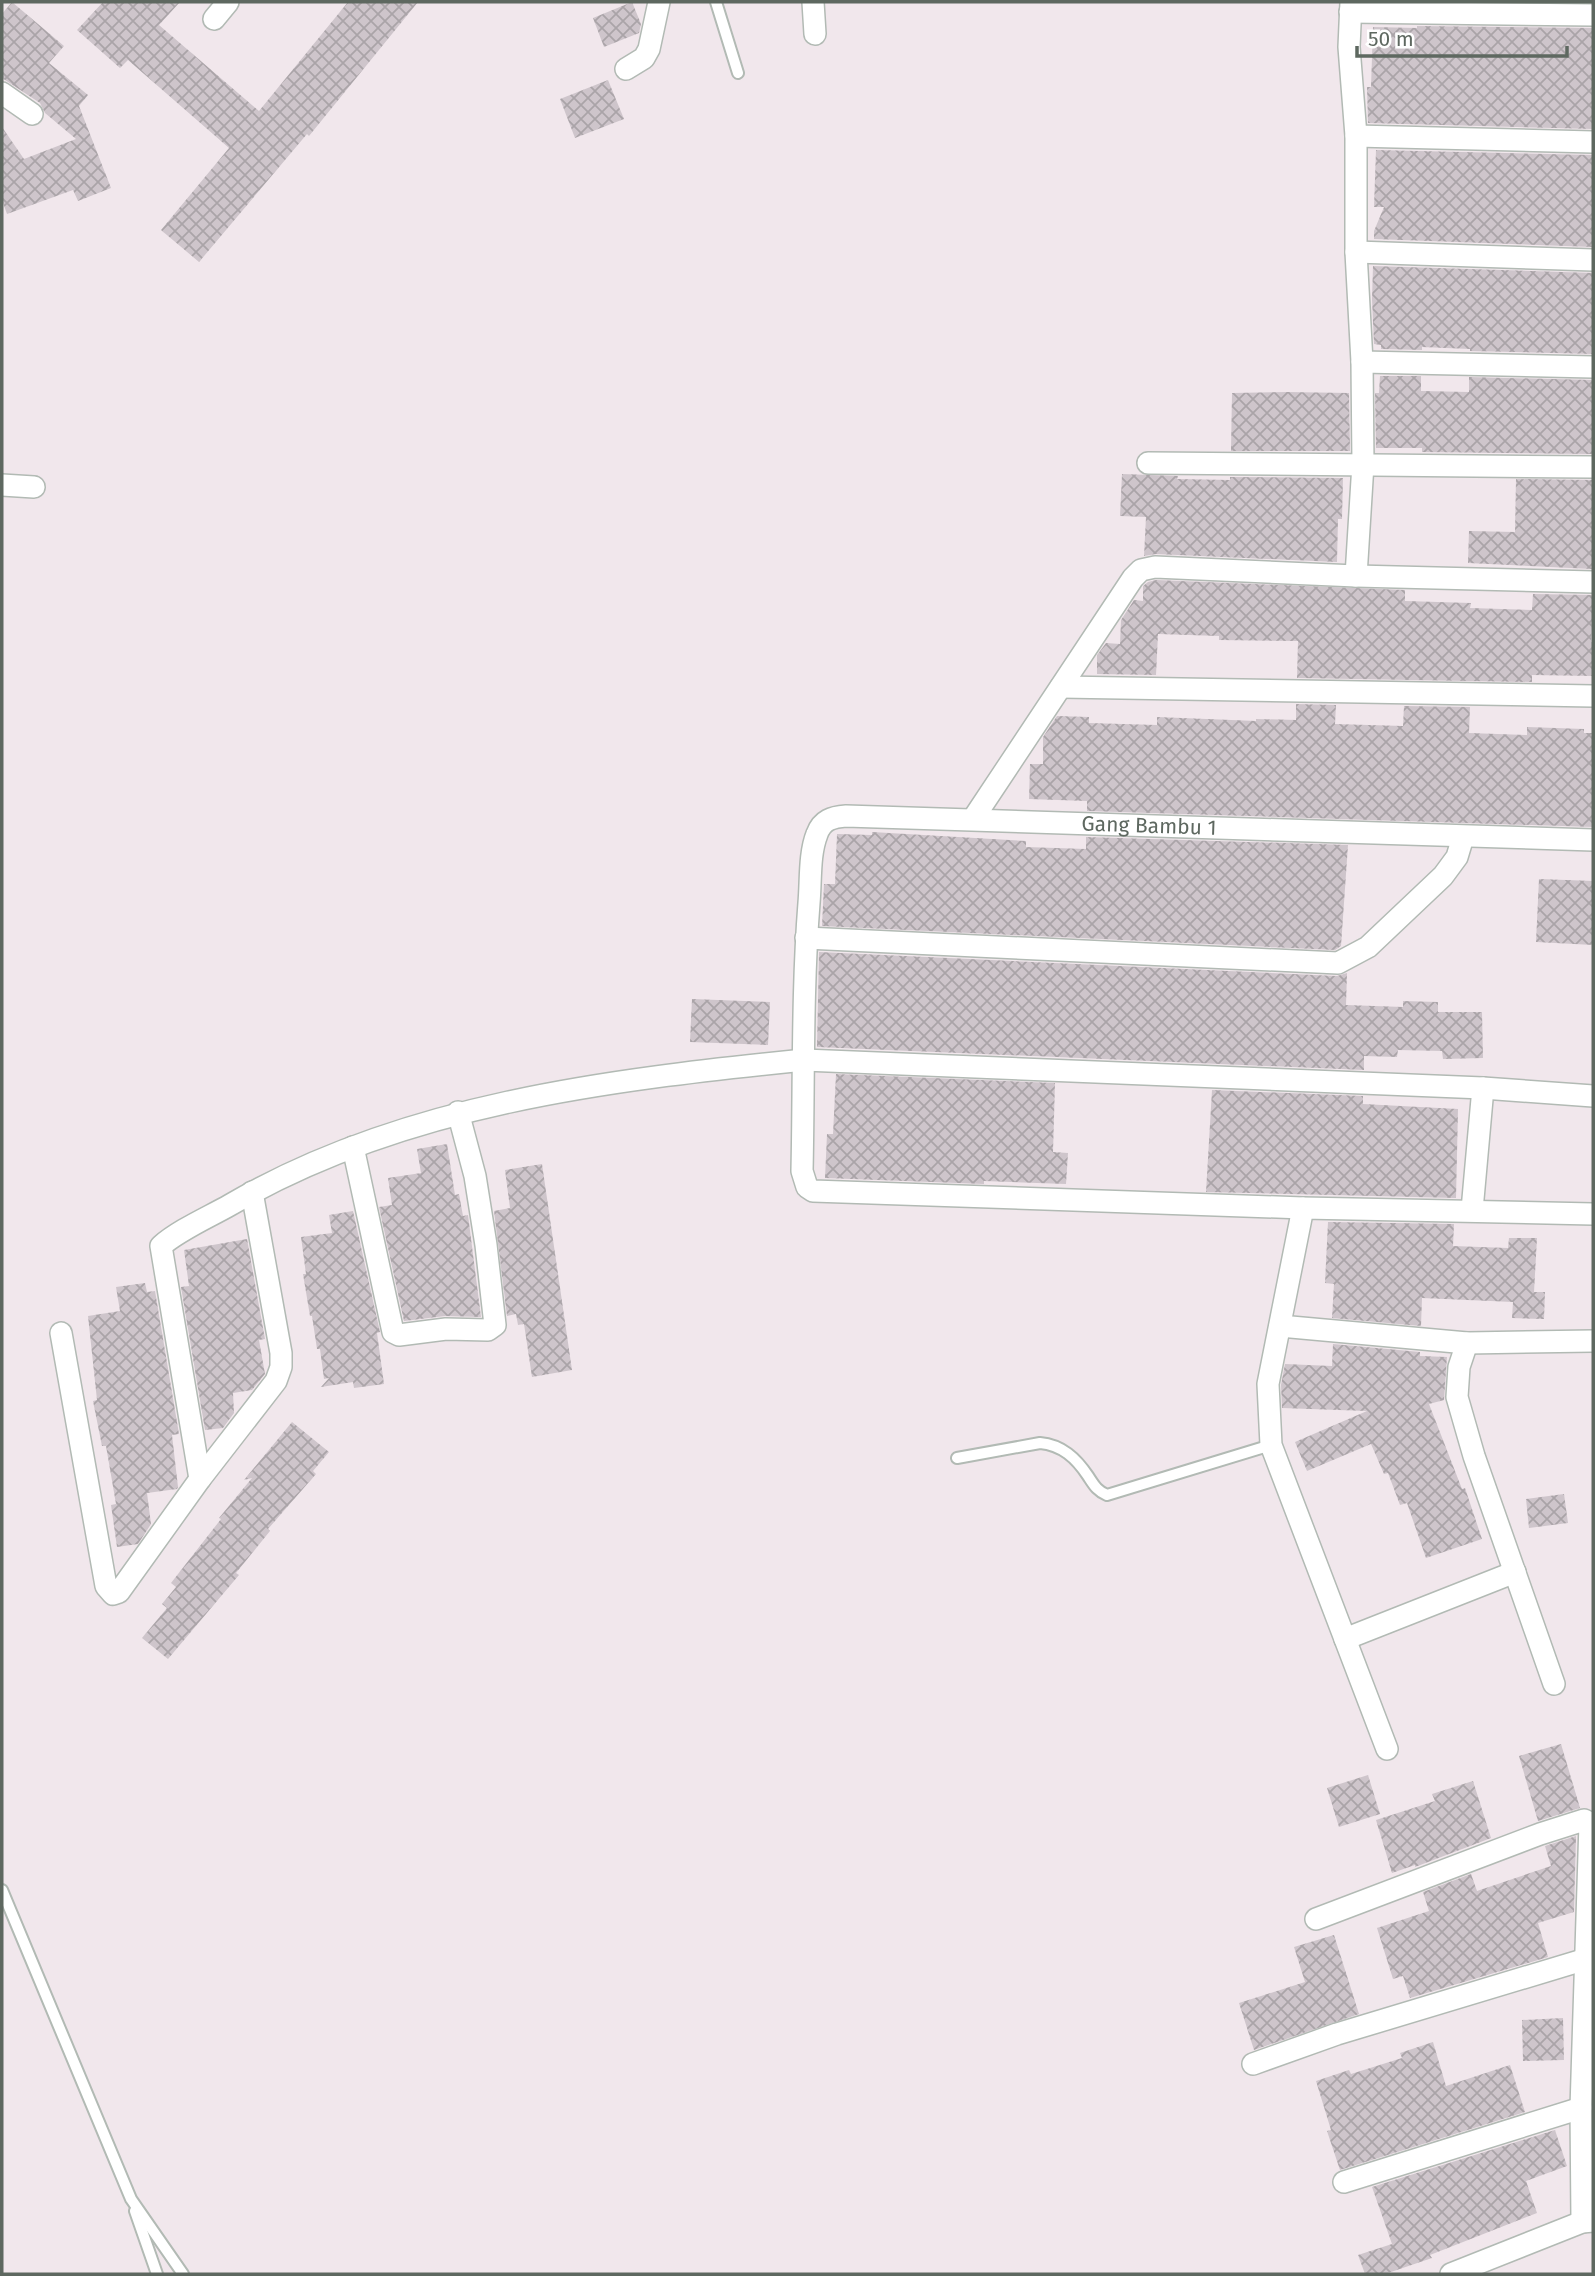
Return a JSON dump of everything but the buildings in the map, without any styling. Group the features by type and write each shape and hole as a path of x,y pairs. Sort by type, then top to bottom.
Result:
{"street":[{"path":"214,19 228,2"},
{"path":"626,69 644,58 649,49 659,2"},
{"path":"813,2 815,34"},
{"path":"1356,576 1363,464 1362,362 1356,252 1356,136 1349,47 1351,7 1593,15"},
{"path":"2,93 32,114"},
{"path":"1356,136 1593,142"},
{"path":"1356,252 1593,260"},
{"path":"1362,362 1593,366"},
{"path":"1148,463 1593,467"},
{"path":"2,485 34,486"},
{"path":"973,819 1133,578 1141,570 1155,566 1356,576 1593,582"},
{"path":"1061,687 1593,696"},
{"name":"Gang Bambu 1","path":"806,938 817,834 824,822 833,817 973,819 1593,840"},
{"path":"1463,836 1457,857 1443,876 1367,947 1338,963 806,938 802,1171 807,1187 813,1191 1303,1208 1593,1214"},
{"path":"200,1479 161,1249 166,1242 252,1192 306,1166 353,1147 458,1112 590,1087 804,1060 1483,1088 1593,1096"},
{"path":"1472,1210 1483,1088"},
{"path":"353,1147 393,1332 399,1335 446,1329 488,1330 495,1325 486,1245 475,1176 458,1112"},
{"path":"61,1334 106,1586 113,1594 119,1592 200,1479 276,1381 281,1367 281,1353 252,1192"},
{"path":"1303,1208 1268,1384 1271,1445 1387,1749"},
{"path":"1280,1326 1467,1343 1593,1341"},
{"path":"1467,1343 1459,1367 1457,1397 1474,1456 1554,1684"},
{"path":"1345,1639 1515,1572"},
{"path":"1316,1919 1540,1834 1584,1820 1590,1823 1589,1959 1581,2108 1588,2221 1451,2274"},
{"path":"1253,2064 1337,2034 1589,1959"},
{"path":"1344,2182 1581,2108"}],"lane":[{"path":"716,2 738,73"},
{"path":"957,1458 1040,1443 1051,1444 1068,1452 1095,1487 1107,1495 1271,1445"},
{"path":"2,1890 131,2199 157,2274"},
{"path":"131,2199 183,2274"}]}
